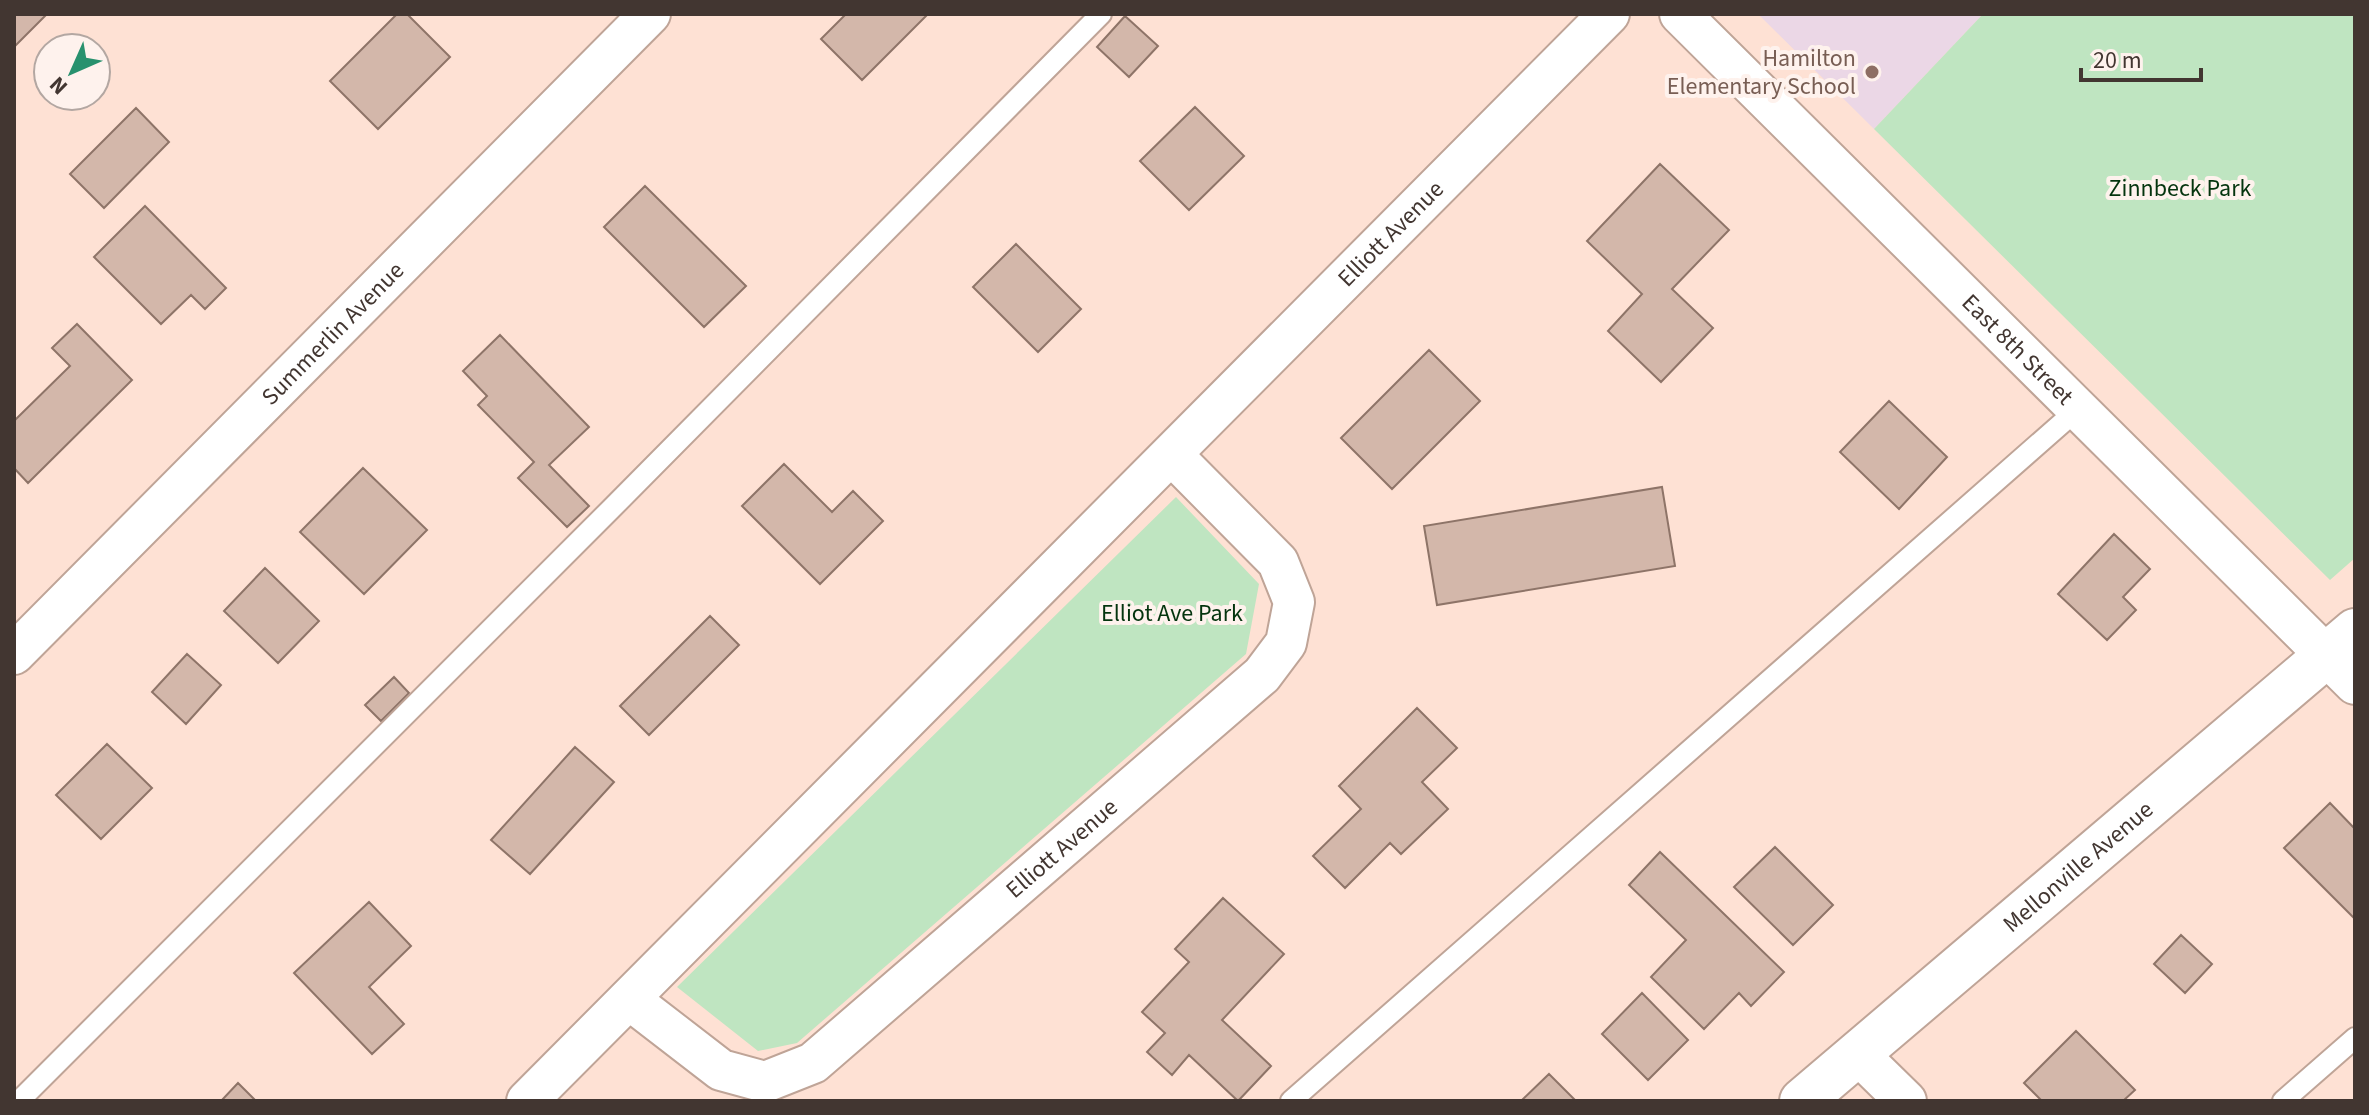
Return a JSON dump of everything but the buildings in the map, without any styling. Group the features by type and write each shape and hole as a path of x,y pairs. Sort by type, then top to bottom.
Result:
{"street":[{"name":"Summerlin Avenue","path":"14,654 650,14"},
{"name":"Elliott Avenue","path":"527,1101 1609,14"},
{"name":"East 8th Street","path":"1680,14 2078,409 2346,657"},
{"name":"Elliott Avenue","path":"629,999 721,1070 765,1082 813,1063 1262,675 1286,643 1294,602 1278,562 1172,455"},
{"name":"Mellonville Avenue","path":"1802,1101 1857,1053 2346,657"},
{"path":"1857,1053 1906,1101"}],"lane":[{"path":"19,1101 1101,14"},
{"path":"1291,1101 2078,409"},
{"path":"2283,1101 2355,1038"}],"shaded area":[{"name":"Hamilton Elementary School","path":"1758,14 1983,14 1874,129"}],"green space":[{"name":"Zinnbeck Park","path":"1983,14 2355,14 2355,558 2330,580 1874,129"},
{"name":"Elliot Ave Park","path":"1176,497 1259,584 1246,654 797,1043 758,1051 677,987"}],"place":[{"name":"Hamilton Elementary School","path":"1872,72"}]}
